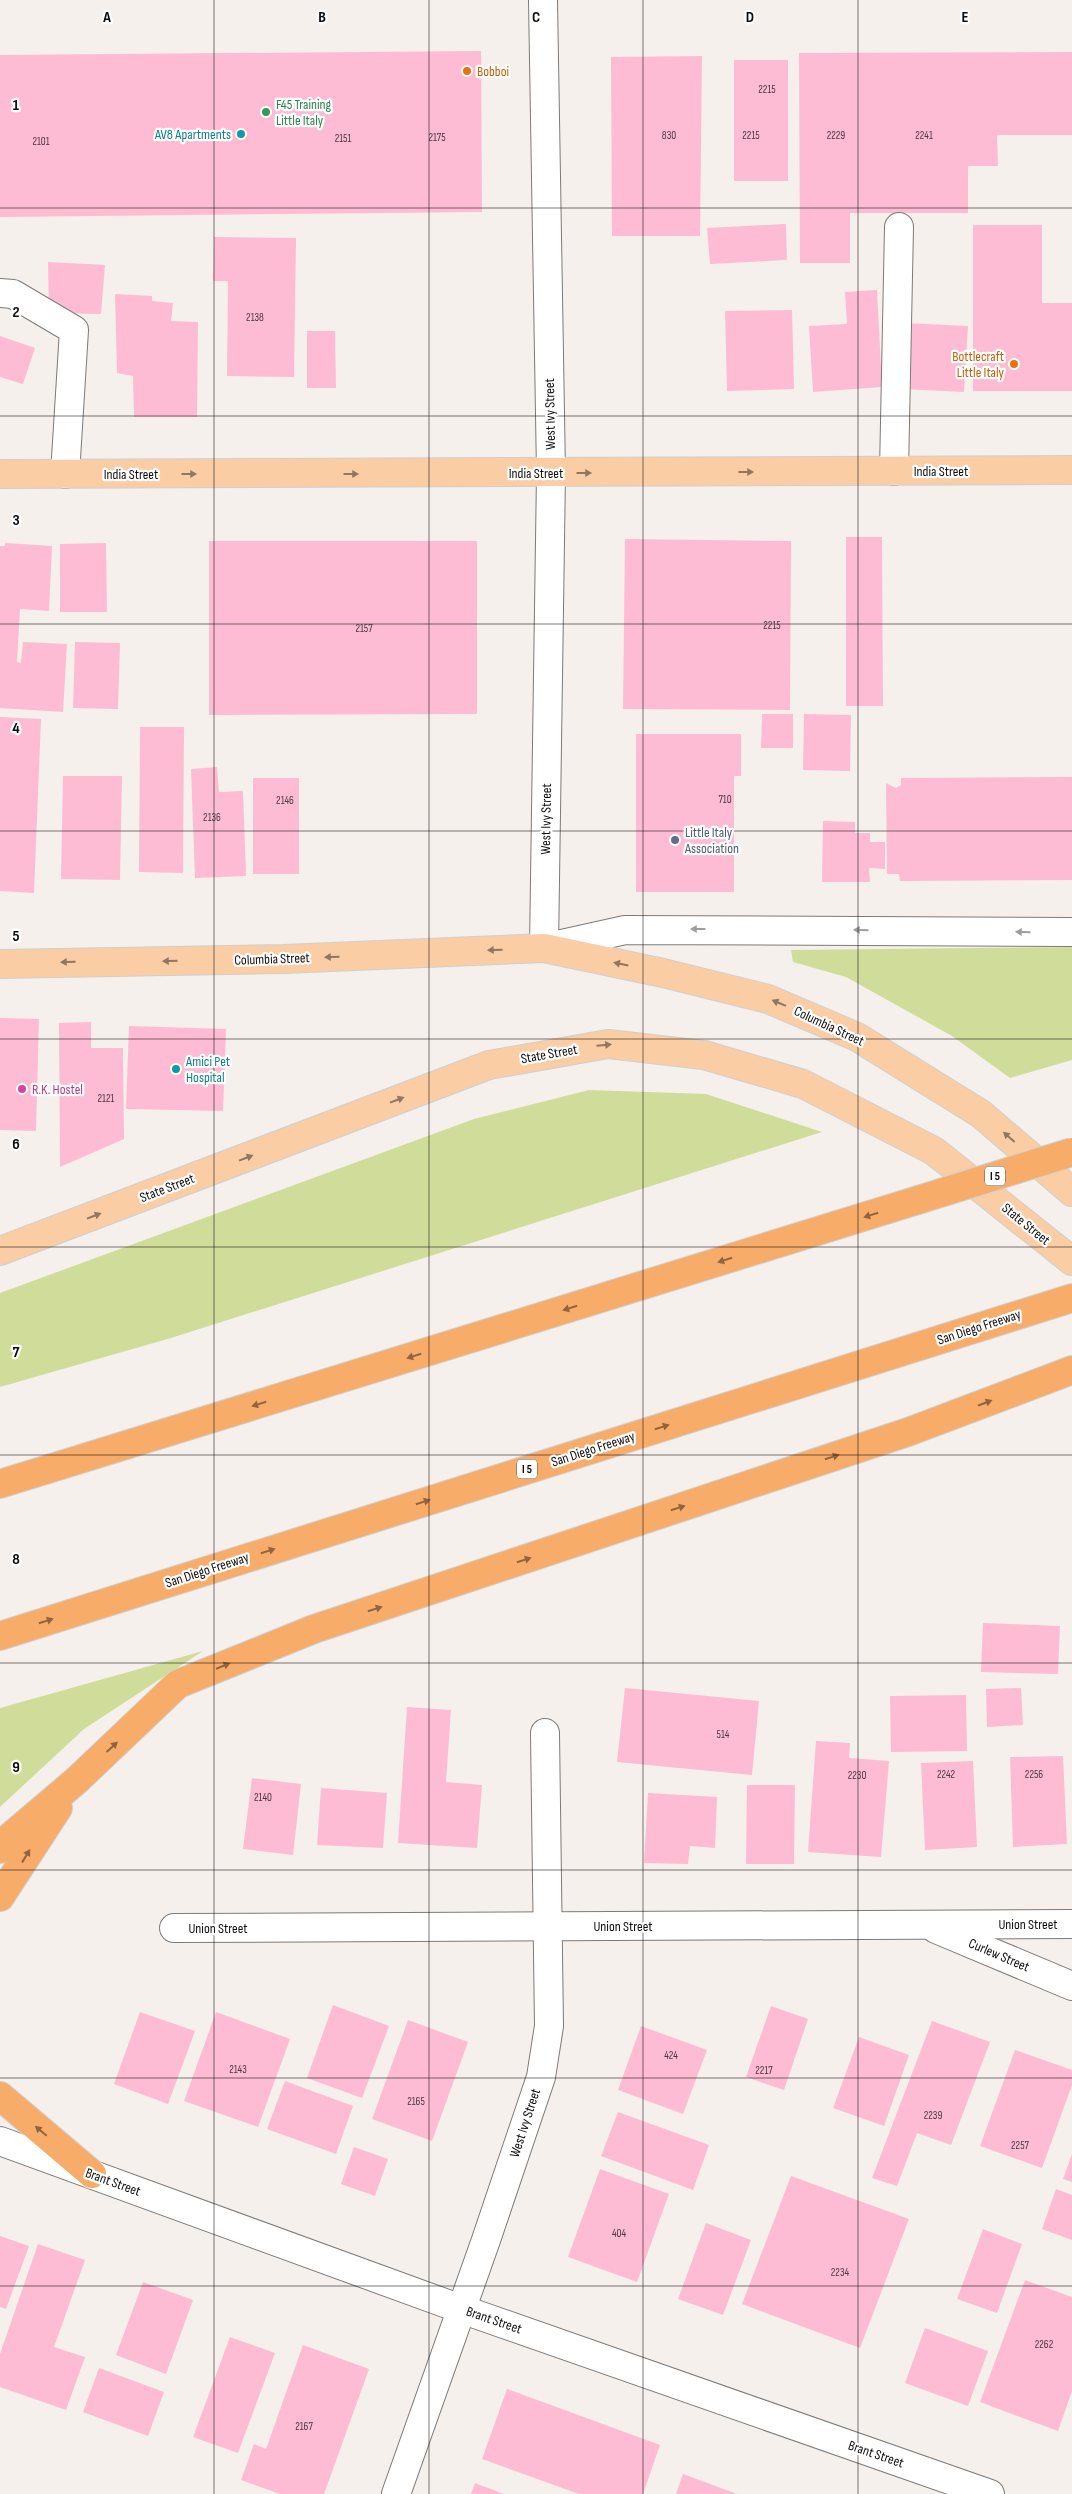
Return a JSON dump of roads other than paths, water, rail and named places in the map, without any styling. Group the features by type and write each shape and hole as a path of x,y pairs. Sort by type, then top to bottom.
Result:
{"highway":[{"name":"I 5","path":"0,1484 1072,1152"},
{"name":"San Diego Freeway","path":"0,1636 1063,1300"},
{"path":"0,1850 10,1837 77,1780 178,1684 314,1629 908,1432 1072,1370"},
{"path":"0,1898 77,1780"},
{"path":"0,2096 92,2174"}],"main road":[{"name":"India Street","path":"0,474 1072,470"},
{"name":"Columbia Street","path":"0,964 284,959 544,948 663,973 768,999 857,1037 981,1114 1072,1192"},
{"name":"State Street","path":"0,1251 489,1065 608,1044 704,1055 803,1084 934,1151 1072,1261"}],"street":[{"name":"West Ivy Street","path":"543,0 551,473 544,948"},
{"path":"894,471 899,227"},
{"path":"0,293 13,294 74,330 65,474"},
{"name":"Columbia Street","path":"544,948 625,930 1072,932"},
{"name":"West Ivy Street","path":"396,2494 462,2309 540,2077 549,2026 546,1926 545,1733"},
{"name":"Curlew Street","path":"925,1924 1072,1986"},
{"name":"Union Street","path":"174,1928 1072,1924"},
{"name":"Brant Street","path":"0,2141 462,2309 990,2494"}],"place":[{"name":"Bobboi","path":"467,71"},
{"name":"F45 Training Little Italy","path":"266,112"},
{"name":"AV8 Apartments","path":"241,134"},
{"name":"Bottlecraft Little Italy","path":"1014,364"},
{"name":"Little Italy Association","path":"675,840"},
{"name":"Amici Pet Hospital","path":"176,1069"},
{"name":"R.K. Hostel","path":"22,1089"}]}
